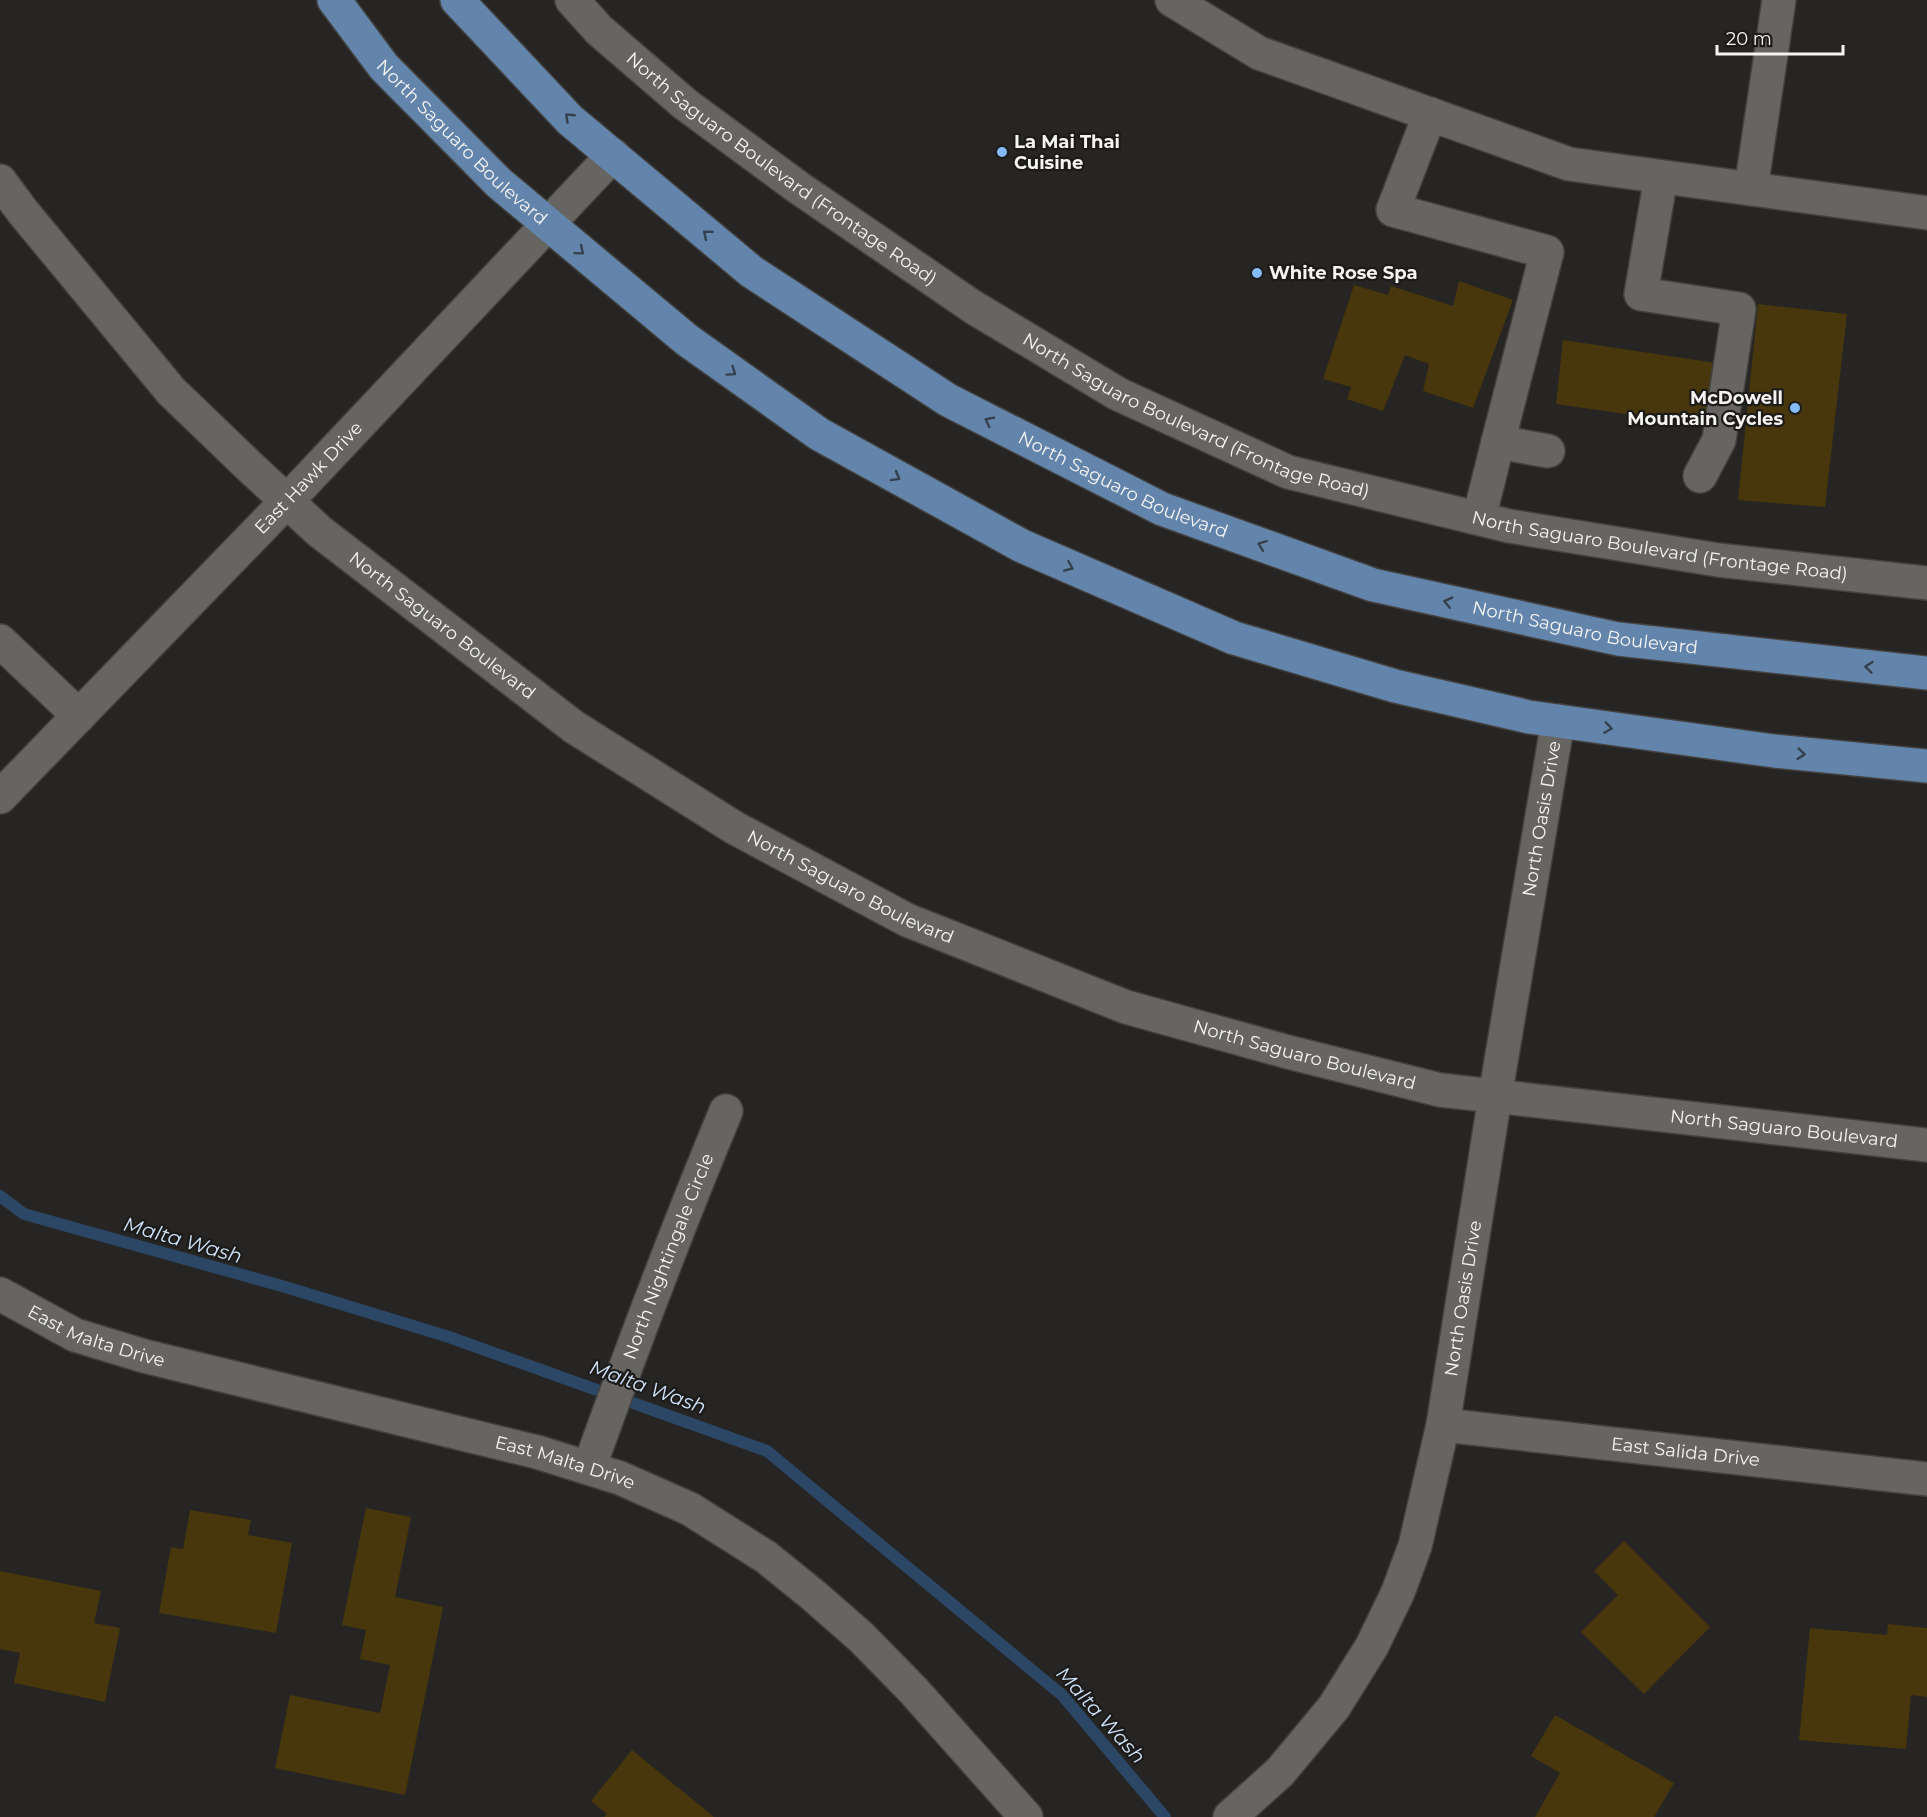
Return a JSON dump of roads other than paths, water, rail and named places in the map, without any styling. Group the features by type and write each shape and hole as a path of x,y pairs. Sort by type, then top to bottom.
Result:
{"main road":[{"name":"North Saguaro Boulevard","path":"334,0 384,67 498,183 687,340 819,434 1022,546 1234,638 1395,686 1529,717 1774,751 1927,766"},
{"name":"North Saguaro Boulevard","path":"456,0 570,120 752,272 948,400 1162,509 1373,585 1618,639 1927,673"}],"street":[{"name":"North Saguaro Boulevard (Frontage Road)","path":"572,0 599,30 686,104 799,188 973,307 1118,394 1288,472 1509,526 1718,560 1927,584"},
{"path":"1172,0 1259,53 1569,164 1927,213"},
{"path":"1751,189 1779,0"},
{"path":"1430,114 1393,210 1547,252 1479,518"},
{"name":"East Hawk Drive","path":"0,797 287,501 613,155"},
{"path":"1661,177 1641,294 1739,309 1719,440 1700,476"},
{"name":"North Saguaro Boulevard","path":"0,181 23,213 171,391 320,531 574,727 735,828 908,921 1126,1006 1288,1052 1440,1090 1927,1144"},
{"path":"1498,442 1548,451"},
{"path":"0,642 79,716"},
{"name":"North Oasis Drive","path":"1230,1817 1280,1772 1334,1707 1372,1646 1398,1592 1415,1546 1443,1425 1558,721"},
{"name":"North Nightingale Circle","path":"589,1468 726,1111"},
{"name":"East Malta Drive","path":"0,1294 75,1335 144,1356 537,1452 620,1478 690,1509 766,1557 861,1637 1026,1817"},
{"name":"East Salida Drive","path":"1443,1425 1927,1479"}],"waterway":[{"name":"Malta Wash","path":"0,1196 24,1214 282,1286 449,1337 767,1451 1062,1695 1165,1817"}],"place":[{"name":"La Mai Thai Cuisine","path":"1002,152"},
{"name":"White Rose Spa","path":"1257,273"},
{"name":"McDowell Mountain Cycles","path":"1795,408"}]}
